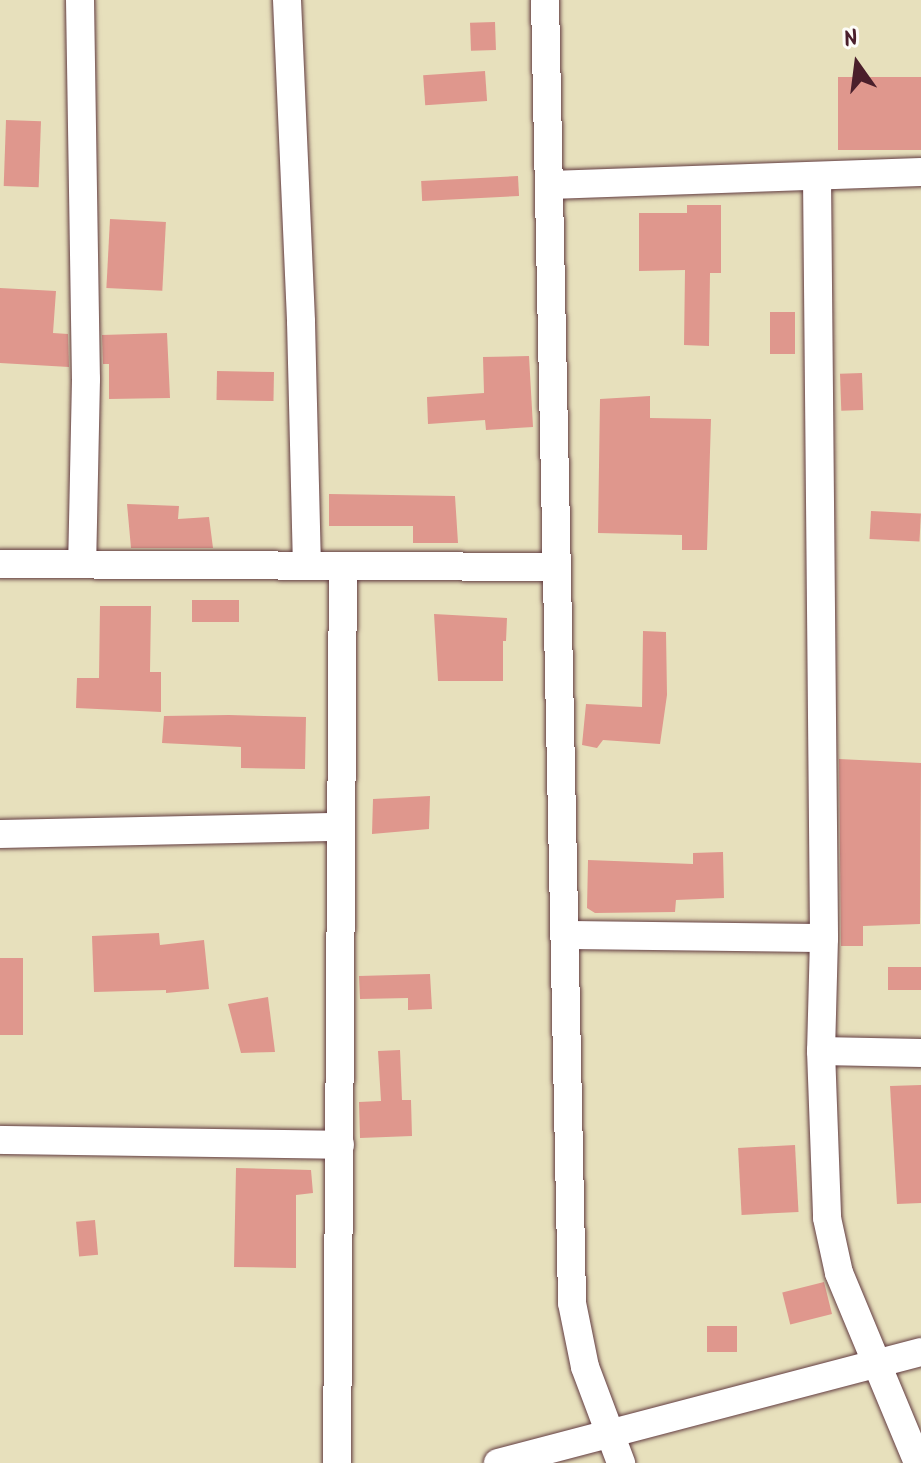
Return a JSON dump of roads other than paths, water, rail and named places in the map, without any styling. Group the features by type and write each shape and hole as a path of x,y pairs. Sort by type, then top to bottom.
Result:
{"street":[{"path":"80,0 86,379 82,564"},
{"path":"287,0 307,565"},
{"path":"545,0 572,1303 585,1367 621,1463"},
{"path":"550,185 921,172"},
{"path":"817,177 824,938 821,1051 827,1218 839,1273 918,1463"},
{"path":"0,564 556,567"},
{"path":"337,1463 343,567"},
{"path":"0,834 340,827"},
{"path":"564,935 824,938"},
{"path":"821,1051 921,1053"},
{"path":"0,1140 340,1145"},
{"path":"498,1463 921,1352"}]}
